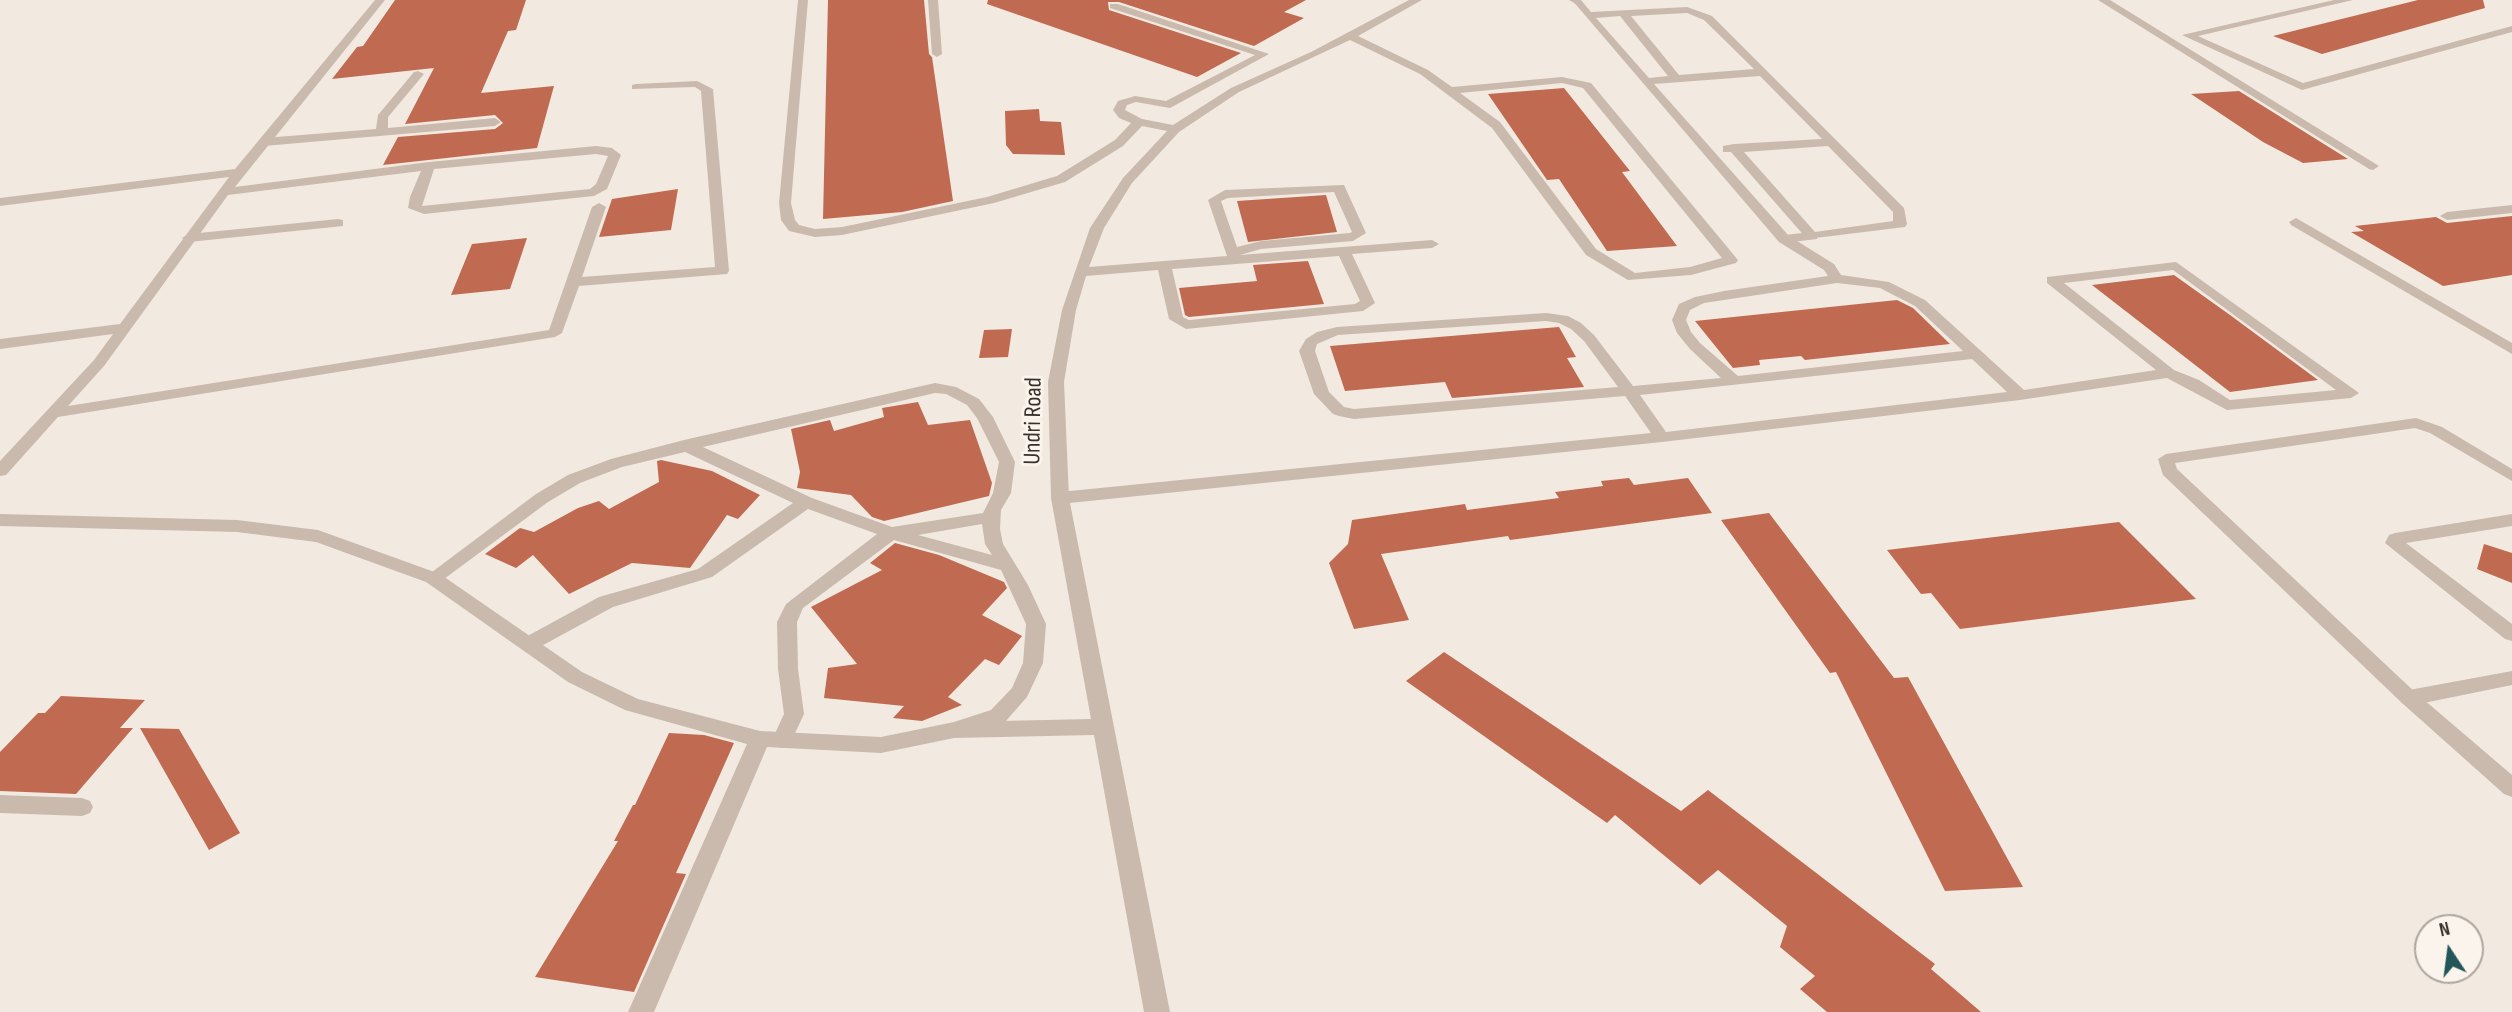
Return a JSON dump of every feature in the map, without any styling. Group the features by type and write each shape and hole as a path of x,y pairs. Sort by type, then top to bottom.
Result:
{"street":[{"path":"0,471 99,363 239,172 380,0"},
{"path":"803,0 785,203 788,220 794,228 815,233 842,231 1034,188 1090,163 1119,143 1139,121"},
{"path":"933,0 937,54"},
{"name":"Undri Road","path":"1157,1012 1060,498 1056,382 1080,272 1097,228 1127,180 1175,129 1202,114 1235,90 1350,36 1417,0"},
{"path":"2104,0 2373,166"},
{"path":"2348,0 2187,35 2302,87 2512,29"},
{"path":"1575,1 1648,80 1784,239 1829,267 1837,279"},
{"path":"1114,6 1264,54 1166,106"},
{"path":"1589,15 1687,10 1703,15 1763,72 1899,211 1900,224 1784,239"},
{"path":"1623,13 1676,79"},
{"path":"1350,36 1402,59 1496,125 1591,252 1633,276 1691,271 1731,260 1587,85 1562,80 1451,91"},
{"path":"1648,80 1763,72"},
{"path":"382,132 382,117 418,74"},
{"path":"573,282 722,271 707,89 697,84 636,86"},
{"path":"1175,129 1123,116 1119,110 1122,103 1135,99 1202,114"},
{"path":"264,142 495,122"},
{"path":"1708,151 1832,142"},
{"path":"1734,148 1812,236"},
{"path":"225,192 429,166 596,150 615,155 602,186 594,192 424,210 415,208 416,197 429,166"},
{"path":"0,202 239,172"},
{"path":"1339,188 1359,233 1353,237 1261,246 1233,256 1214,200 1226,194 1339,188"},
{"path":"54,413 499,344 555,332 600,207"},
{"path":"2447,216 2512,209"},
{"path":"2296,222 2512,349"},
{"path":"189,238 338,223"},
{"path":"1080,272 1164,266 1233,256 1344,252 1432,244"},
{"path":"1164,266 1176,319 1186,325 1358,308 1368,303 1344,252"},
{"path":"1060,498 1662,437 2020,395 2169,373 2193,383 2227,405 2351,393 2176,265 2052,280 2169,373"},
{"path":"1734,381 1684,333 1679,320 1684,307 1700,300 1724,295 1853,279 1884,285 1910,296 2020,395"},
{"path":"1662,437 1629,391 1589,338 1563,319 1546,317 1337,331 1322,335 1311,342 1307,351 1322,394 1339,411 1369,415 1629,391 1734,381 1975,354"},
{"path":"0,344 125,328"},
{"path":"0,520 237,526 318,536 433,578 575,677 632,705 771,740 881,745 954,730 998,716 1020,692 1033,663 1036,624 1030,606 994,544 992,510 1002,493 1007,462 973,402 950,390 918,390 617,463 574,480 542,498 433,578"},
{"path":"2512,476 2436,430 2416,423 2166,459 2169,471 2409,698 2512,788"},
{"path":"684,445 806,502 891,533 1008,566"},
{"path":"528,643 606,602 705,573 806,502"},
{"path":"641,1012 771,740 794,714 788,669 787,622 795,604 891,533 991,517"},
{"path":"2512,520 2395,539 2394,543 2512,634"},
{"path":"2409,698 2512,678"},
{"path":"954,730 1102,727"},
{"path":"0,804 82,807"}],"building":[{"path":"395,0 526,0 516,30 508,31 481,93 554,86 537,148 383,165 398,137 495,129 503,123 495,115 405,124 434,68 332,79 357,47 363,46"},
{"path":"828,0 924,0 929,54 932,57 953,201 902,212 823,219"},
{"path":"988,0 1306,0 1284,12 1304,18 1254,46 1119,2 1108,2 1109,10 1241,53 1197,77 987,4"},
{"path":"2418,0 2483,0 2485,8 2322,54 2273,36"},
{"path":"1564,88 1630,171 1622,172 1677,246 1607,251 1559,179 1547,180 1488,94"},
{"path":"2239,91 2348,159 2303,163 2263,142 2191,94"},
{"path":"1039,109 1040,121 1061,122 1065,155 1013,154 1006,145 1005,111"},
{"path":"678,189 671,230 599,237 612,199"},
{"path":"1326,195 1337,232 1248,242 1237,201"},
{"path":"2512,216 2512,275 2443,286 2351,232 2364,231 2355,226 2436,217 2447,223"},
{"path":"527,238 510,289 451,295 472,244"},
{"path":"1308,261 1324,304 1189,317 1185,315 1179,288 1257,281 1253,265"},
{"path":"2174,275 2318,380 2230,392 2092,285"},
{"path":"1897,300 1913,308 1950,344 1805,360 1801,356 1759,360 1760,365 1733,368 1695,321"},
{"path":"1559,327 1576,357 1567,358 1584,387 1452,398 1445,382 1345,391 1330,346"},
{"path":"1012,329 1008,357 979,358 984,330"},
{"path":"918,402 928,425 970,420 992,483 989,496 884,521 872,517 851,495 797,488 800,472 791,429 830,420 834,431 884,417 882,408"},
{"path":"657,461 712,471 760,495 738,519 727,515 690,568 632,563 569,594 533,555 516,568 485,554 520,528 534,532 578,508 599,501 609,509 659,482"},
{"path":"1629,478 1634,485 1688,478 1712,513 1510,540 1508,536 1381,554 1409,620 1354,629 1329,563 1348,544 1352,520 1465,504 1467,510 1559,498 1555,492 1603,486 1601,481"},
{"path":"1769,513 1894,678 1908,677 2023,887 1945,891 1836,672 1830,673 1721,520"},
{"path":"2119,522 2196,599 1960,629 1931,593 1921,594 1887,550"},
{"path":"895,543 939,555 1004,582 1007,588 982,615 1022,636 999,665 985,659 948,697 962,705 922,721 893,718 904,706 824,698 828,668 857,664 811,607 882,570 870,563"},
{"path":"2484,544 2512,553 2512,583 2477,569"},
{"path":"1444,652 1681,811 1708,790 1935,964 1931,969 1981,1012 1827,1012 1800,989 1815,976 1780,947 1787,926 1718,870 1700,885 1615,815 1607,823 1406,681"},
{"path":"61,696 145,700 120,728 133,728 76,794 0,791 0,752 38,713 45,713"},
{"path":"140,728 179,729 240,833 209,850"},
{"path":"669,733 704,735 734,743 676,873 686,874 634,992 535,977 618,841 614,841 635,805"}]}
